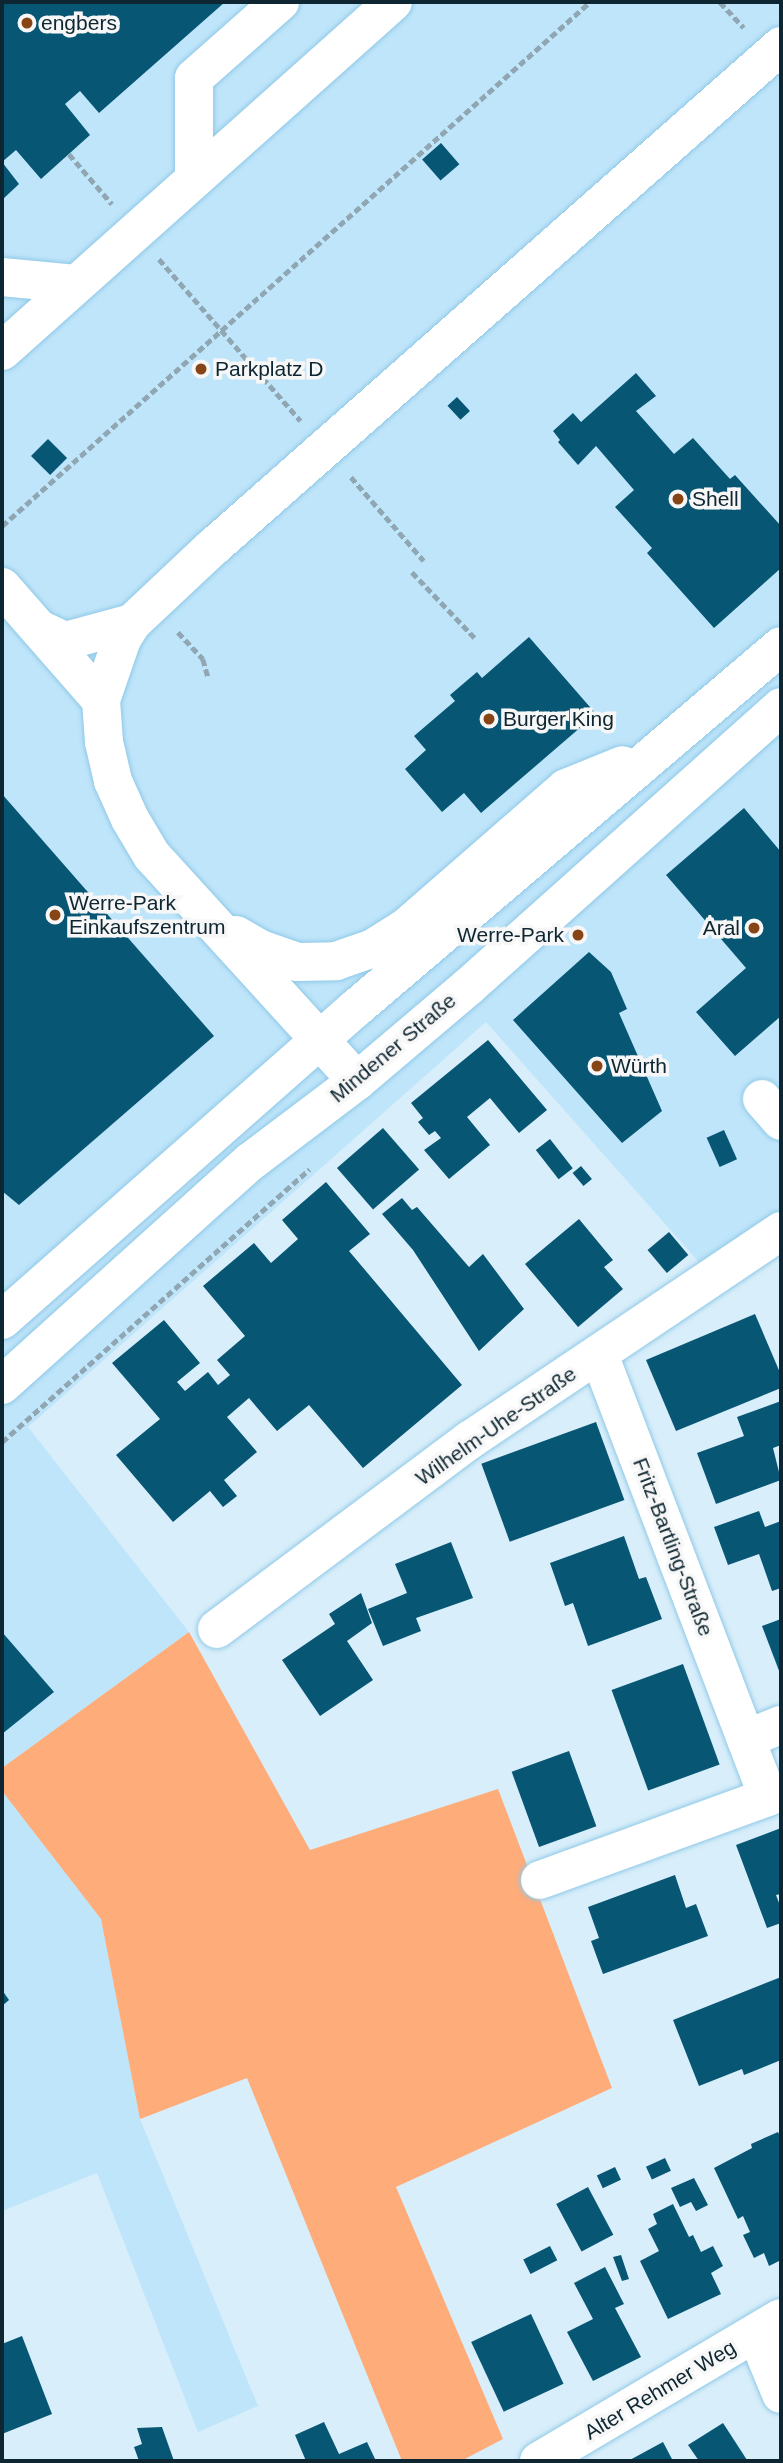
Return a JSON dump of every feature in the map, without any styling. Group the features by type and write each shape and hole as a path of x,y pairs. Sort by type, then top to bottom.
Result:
{"street":[{"path":"194,179 194,78 280,2"},
{"path":"2,351 393,2"},
{"path":"356,1081 152,856 130,819 113,781 104,742 101,700 122,639 132,623 212,548 781,46"},
{"path":"2,277 76,284"},
{"path":"2,587 101,700"},
{"path":"39,629 65,640 132,623"},
{"path":"2,1320 651,754 781,646"},
{"name":"Mindener Straße","path":"2,1385 250,1162 356,1081 468,987 781,707"},
{"path":"211,920 260,949 297,962 336,961 373,948 404,929 566,788 651,754"},
{"name":"Wilhelm-Uhe-Straße","path":"217,1629 470,1440 781,1231"},
{"name":"Fritz-Bartling-Straße","path":"540,1880 768,1797 599,1355"},
{"path":"746,1739 781,1725"},
{"path":"769,2326 781,2394"},
{"name":"Alter Rehmer Weg","path":"539,2461 769,2326"}],"path":[{"path":"2,526 220,328 267,292 590,2"},
{"path":"69,154 424,561"},
{"path":"412,572 476,639"},
{"path":"2,1442 312,1167"}],"shaded area":[{"path":"2,2 781,2 781,1217 706,1270 486,1022 28,1427 189,1632 2,1768"},
{"path":"189,1632 310,1850 498,1789 612,2088 396,2187 503,2439 461,2461 402,2461 247,2078 140,2119 101,1919 2,1791 2,1768"},
{"path":"2,1791 101,1919 140,2119 258,2406 198,2432 97,2173 2,2211"}],"building":[{"path":"2,2 225,2 99,113 80,91 65,104 90,135 41,179 16,150 2,162"},
{"path":"441,143 459,164 441,181 422,159"},
{"path":"2,162 19,184 2,200"},
{"path":"636,373 656,396 636,411 674,454 693,438 730,479 735,475 781,526 781,568 714,628 647,553 652,548 615,507 634,490 596,446 578,465 558,442 560,440 553,431 573,413 581,422"},
{"path":"457,397 470,411 460,420 447,406"},
{"path":"48,439 67,458 50,475 31,456"},
{"name":"Burger King","path":"529,637 596,714 481,813 464,793 442,812 405,769 426,750 414,736 455,701 450,695 477,672 482,678"},
{"name":"Werre-Park Einkaufszentrum","path":"2,794 214,1036 19,1205 2,1191"},
{"path":"744,808 781,852 781,1016 735,1056 696,1012 746,968 666,875"},
{"name":"Würth","path":"589,952 611,972 627,1009 619,1013 662,1111 622,1143 513,1020"},
{"path":"488,1040 547,1110 519,1133 490,1098 467,1117 490,1145 449,1179 424,1150 441,1138 435,1131 429,1135 418,1122 423,1118 411,1103"},
{"path":"383,1128 419,1170 373,1210 337,1168"},
{"path":"724,1130 737,1159 720,1167 707,1138"},
{"path":"550,1139 573,1168 559,1179 536,1150"},
{"path":"581,1166 592,1179 584,1186 573,1173"},
{"path":"326,1182 370,1234 349,1251 462,1385 363,1468 309,1405 277,1431 249,1398 227,1417 257,1452 224,1480 237,1496 223,1507 210,1491 173,1522 116,1455 160,1419 112,1363 164,1320 200,1363 177,1382 185,1391 208,1372 218,1385 230,1375 217,1360 245,1336 203,1286 254,1243 271,1263 298,1239 282,1220"},
{"path":"402,1198 412,1210 417,1207 469,1267 483,1254 524,1309 479,1351 413,1250 382,1214"},
{"path":"579,1219 613,1260 604,1267 623,1289 578,1327 525,1264"},
{"path":"669,1232 688,1255 667,1273 648,1250"},
{"path":"755,1314 781,1375 781,1388 676,1431 646,1360"},
{"path":"781,1401 781,1445 773,1448 781,1480 716,1504 697,1453 744,1436 737,1417"},
{"path":"596,1422 624,1500 510,1542 481,1464"},
{"path":"759,1511 765,1527 781,1521 781,1588 772,1591 759,1554 728,1565 714,1527"},
{"path":"624,1536 639,1579 646,1577 662,1619 588,1646 573,1603 565,1606 550,1563"},
{"path":"451,1542 473,1598 416,1618 421,1631 383,1646 368,1609 407,1593 395,1564"},
{"path":"361,1593 372,1623 347,1641 373,1680 320,1716 282,1660 335,1624 329,1614"},
{"path":"781,1619 781,1676 762,1626"},
{"path":"2,1632 54,1692 2,1734"},
{"path":"683,1664 720,1765 648,1791 612,1690"},
{"path":"569,1751 596,1826 539,1847 512,1772"},
{"path":"781,1828 781,1894 776,1895 781,1908 781,1923 767,1928 736,1845"},
{"path":"675,1875 686,1908 696,1904 708,1936 603,1974 591,1941 599,1938 588,1907"},
{"path":"781,1977 781,2060 744,2075 742,2069 699,2086 673,2020"},
{"path":"2,1990 9,2000 2,2006"},
{"path":"778,2132 781,2138 781,2260 769,2266 764,2253 754,2258 743,2235 750,2232 743,2216 738,2219 714,2168 752,2148 751,2144"},
{"path":"665,2158 671,2171 652,2180 646,2167"},
{"path":"615,2167 621,2180 603,2188 597,2175"},
{"path":"694,2178 708,2205 696,2211 691,2202 680,2207 671,2188"},
{"path":"588,2187 613,2235 582,2252 556,2204"},
{"path":"673,2204 689,2237 693,2235 701,2252 713,2246 723,2266 711,2273 721,2294 668,2319 640,2261 659,2251 648,2229 657,2224 653,2214"},
{"path":"550,2246 557,2260 531,2274 523,2260"},
{"path":"621,2255 629,2279 622,2281 613,2257"},
{"path":"605,2267 624,2304 615,2308 641,2357 593,2381 567,2332 593,2319 574,2283"},
{"path":"531,2314 564,2384 504,2412 471,2342"},
{"path":"22,2336 52,2414 2,2434 2,2344"},
{"path":"324,2422 339,2454 367,2442 376,2461 306,2461 295,2435"},
{"path":"723,2423 747,2460 699,2461 688,2445"},
{"path":"162,2427 174,2461 139,2461 134,2447 142,2444 137,2428"},
{"path":"663,2442 673,2461 628,2461"}],"place":[{"name":"engbers","path":"27,23"},
{"name":"Parkplatz D","path":"201,369"},
{"name":"Shell","path":"678,499"},
{"name":"Burger King","path":"489,719"},
{"name":"Werre-Park Einkaufszentrum","path":"55,915"},
{"name":"Aral","path":"754,928"},
{"name":"Werre-Park","path":"578,935"},
{"name":"Würth","path":"597,1066"}]}
